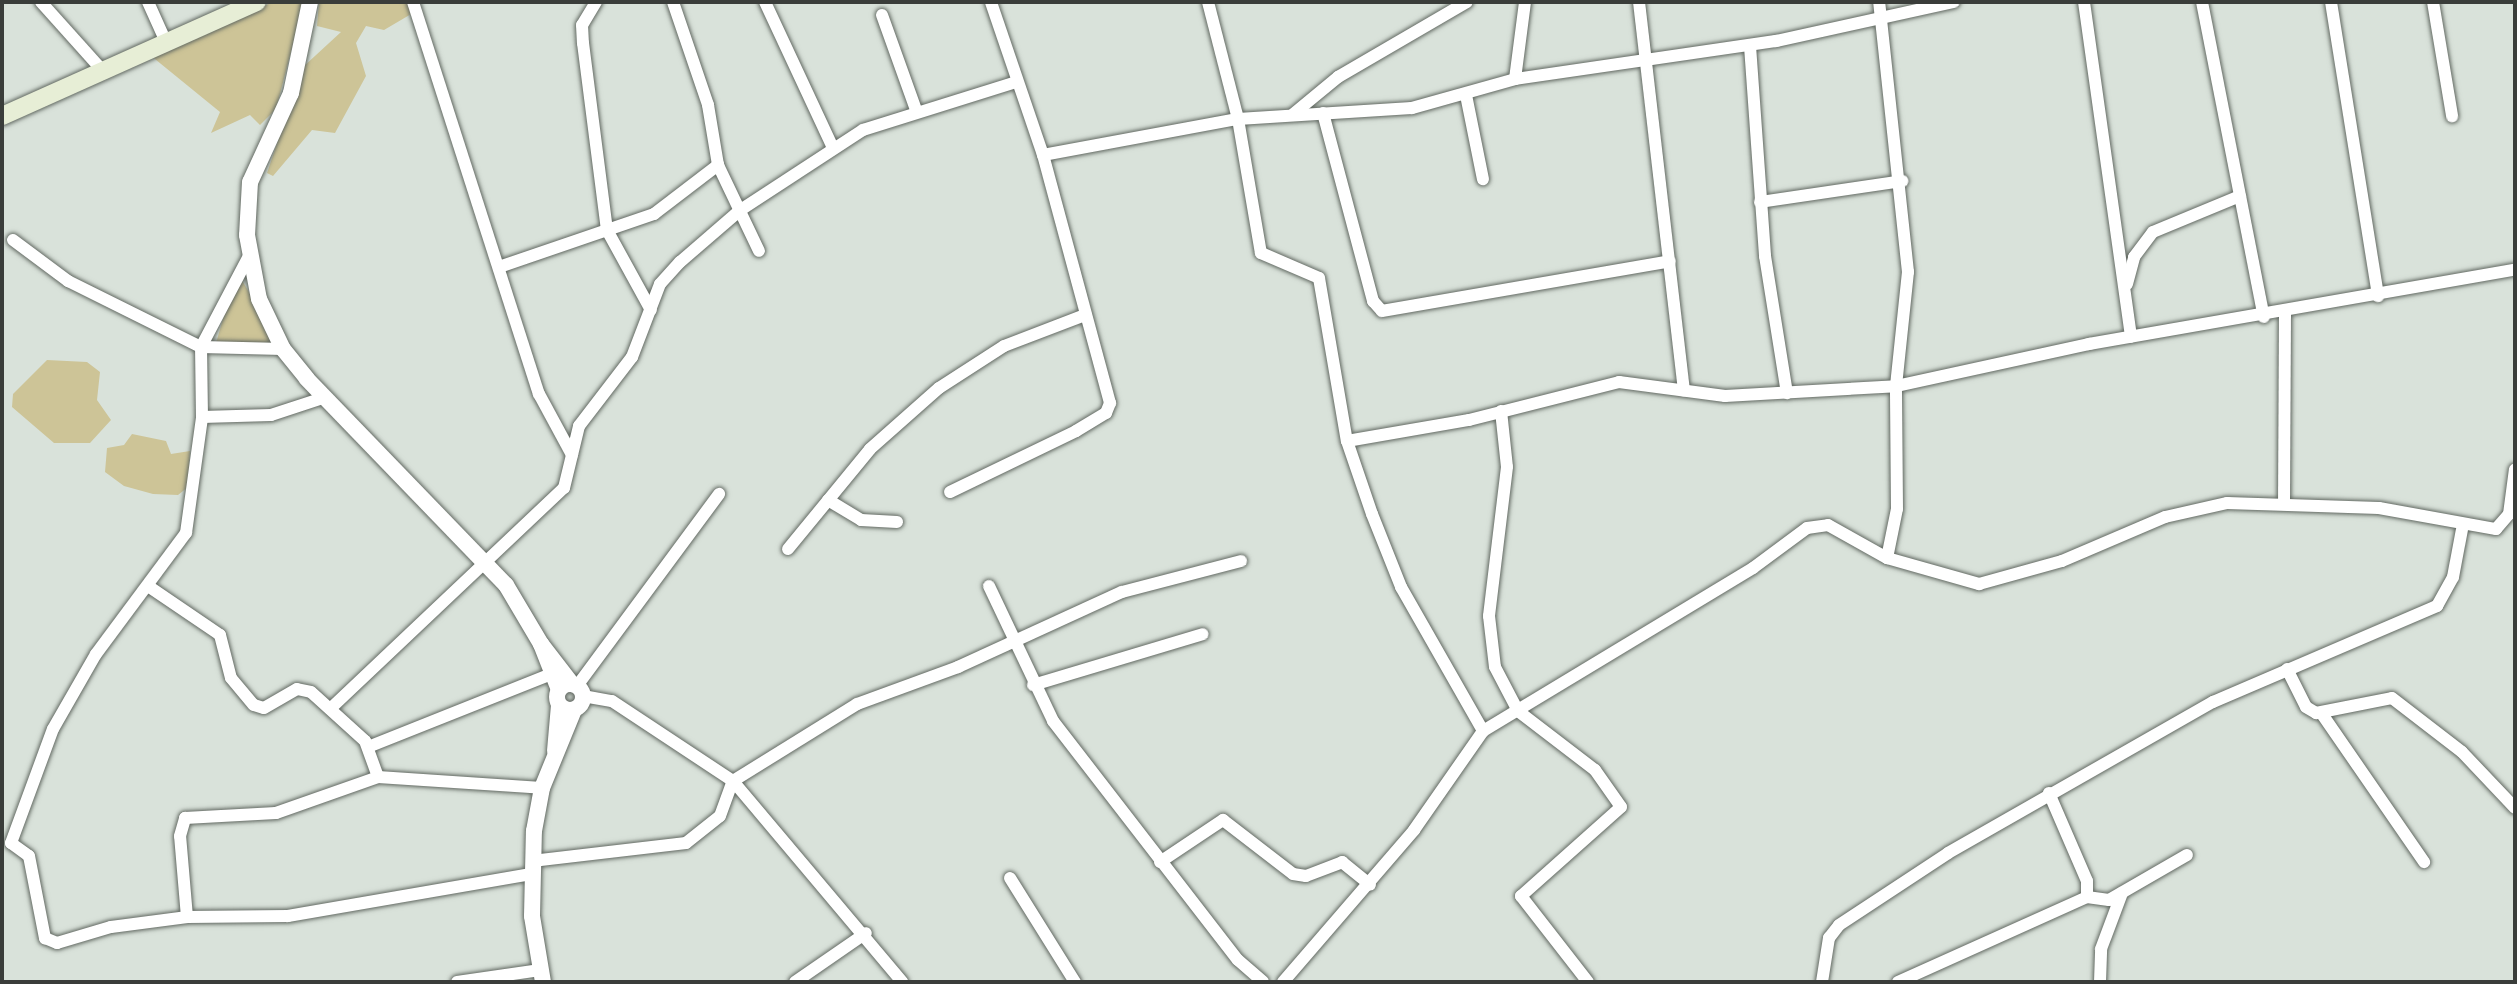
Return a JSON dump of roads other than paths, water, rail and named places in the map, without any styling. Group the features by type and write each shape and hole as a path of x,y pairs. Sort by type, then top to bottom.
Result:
{"main road":[{"path":"2,116 166,42 235,7 257,2"}],"street":[{"path":"41,2 102,70"},
{"path":"148,2 166,42"},
{"path":"310,2 291,93 250,182 249,256 259,299 283,349 323,398 487,562 571,695"},
{"path":"413,2 502,266 539,394 572,455"},
{"path":"596,2 582,25 607,230 651,310"},
{"path":"673,2 708,105 718,165 759,251"},
{"path":"765,2 833,148"},
{"path":"950,492 1106,413 1110,403 1043,155 991,2"},
{"path":"1208,2 1238,119 1261,253 1319,278 1347,441 1401,587 1483,731"},
{"path":"1292,115 1338,77 1467,2"},
{"path":"1515,79 1525,2"},
{"path":"1639,2 1684,390"},
{"path":"1879,2 1902,181 1908,272 1896,386 1897,509 1887,558"},
{"path":"1043,155 1238,119 1412,108 1515,79 1647,58 1750,46 1954,2"},
{"path":"2084,2 2131,337"},
{"path":"2202,2 2264,317"},
{"path":"2331,2 2378,296"},
{"path":"2433,2 2452,116"},
{"path":"882,15 916,110"},
{"path":"1750,46 1760,202 1787,393"},
{"path":"330,709 556,499 579,426 632,357 669,272 739,211 833,148 916,110 1016,82"},
{"path":"1466,95 1483,179"},
{"path":"1323,113 1373,301 1382,311 1670,261"},
{"path":"502,266 669,206 718,165"},
{"path":"1760,202 1902,181"},
{"path":"2125,291 2134,257 2153,232 2240,196"},
{"path":"13,240 68,281 201,347 283,349"},
{"path":"249,256 201,347 202,417 186,533 96,654 53,729 7,844 29,856 50,942 187,917 275,918 532,868 686,843 720,816 733,781 857,704 1012,644 1122,592 1241,561"},
{"path":"1347,441 1501,411 1605,383 1725,396 1896,386 2131,337 2264,317 2515,270"},
{"path":"2284,504 2285,313"},
{"path":"788,549 870,449 970,365 1085,315"},
{"path":"202,417 271,415 323,398"},
{"path":"1501,411 1507,467 1489,641 1518,711 1584,760 1620,801 1616,816 1521,896 1588,982"},
{"path":"1283,982 1370,885 1483,731 1807,528 1828,525 1887,558 1979,584 2062,561 2200,507 2284,504 2427,513 2463,524 2496,529 2506,523 2515,469"},
{"path":"457,982 542,976 532,868 542,788 571,695 719,494"},
{"path":"828,500 861,520 897,522"},
{"path":"1822,982 1829,938 1839,925 2049,793 2213,702 2437,606 2453,577 2463,524"},
{"path":"148,586 220,635 231,678 254,705 264,708 297,689 330,709 368,747 378,777"},
{"path":"989,586 1012,644 1033,685 1081,761 1160,862 1263,982"},
{"path":"1033,685 1203,634"},
{"path":"541,644 549,675 571,695 612,701 733,781 866,933 902,982"},
{"path":"2287,669 2306,707 2322,714 2424,862"},
{"path":"368,747 549,675"},
{"path":"2322,714 2392,698 2453,744 2515,808"},
{"path":"187,917 180,836 185,818 276,813 378,777 542,788"},
{"path":"2049,793 2087,881 2087,897"},
{"path":"1160,862 1223,820 1293,874 1306,876 1342,862 1370,885"},
{"path":"1898,982 2087,897 2109,900 2187,855"},
{"path":"1010,878 1075,982"},
{"path":"2100,982 2101,949 2122,893"},
{"path":"795,982 866,933"}]}
